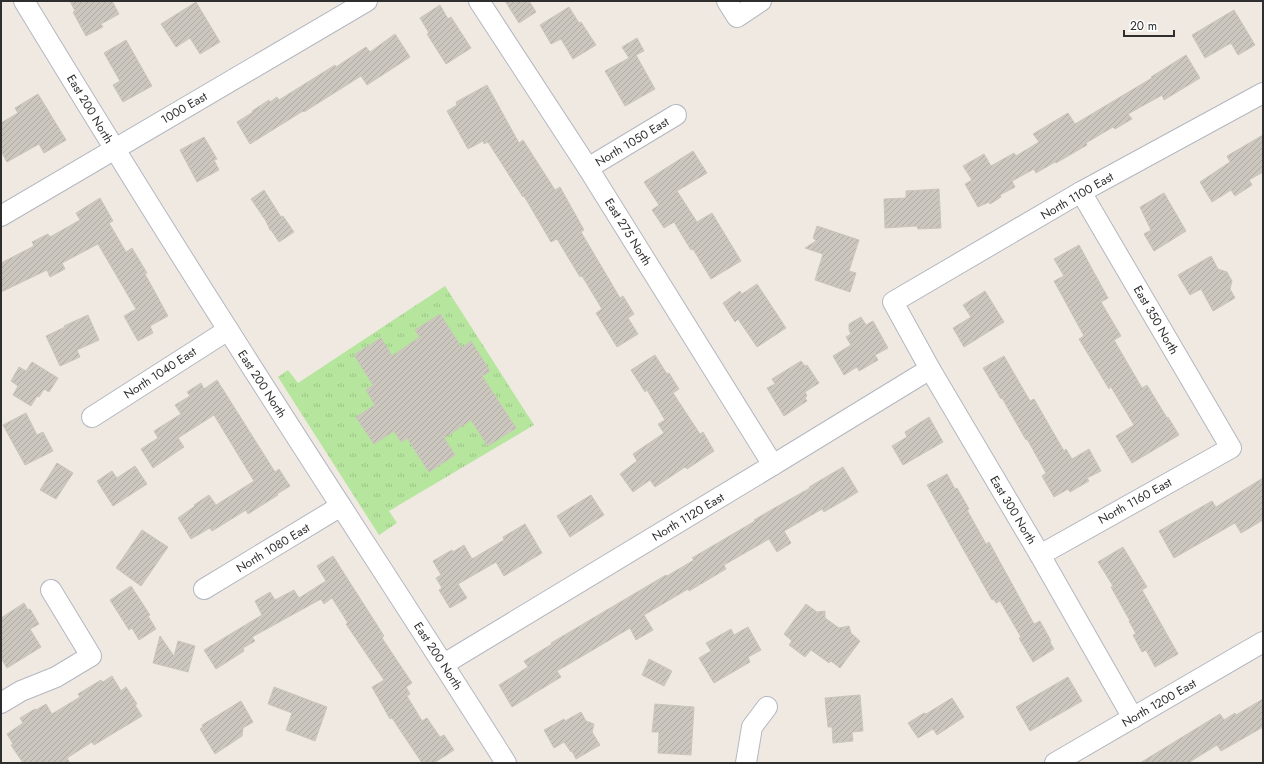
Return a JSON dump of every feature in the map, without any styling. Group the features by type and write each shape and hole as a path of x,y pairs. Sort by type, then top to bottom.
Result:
{"street":[{"name":"East 200 North","path":"24,1 114,149 228,330 444,664 506,763"},
{"name":"1000 East","path":"1,216 367,1"},
{"name":"East 275 North","path":"479,1 588,168 773,465"},
{"path":"727,1 737,16 761,1"},
{"name":"North 1100 East","path":"893,302 1081,192 1263,93"},
{"name":"North 1050 East","path":"588,168 676,115"},
{"name":"East 350 North","path":"1081,192 1231,448"},
{"name":"East 300 North","path":"893,302 930,369 1040,555 1133,718"},
{"name":"North 1040 East","path":"92,417 228,330"},
{"name":"North 1120 East","path":"444,664 930,369"},
{"name":"North 1160 East","path":"1040,555 1231,448"},
{"name":"North 1080 East","path":"204,589 341,506"},
{"path":"1,703 21,691 56,677 91,656 51,590"},
{"name":"North 1200 East","path":"1055,763 1263,642"},
{"path":"746,763 752,727 767,707"}],"green space":[{"path":"445,286 534,425 389,511 397,523 379,535 278,377 288,370 298,383"}],"building":[{"path":"70,1 112,1 119,14 101,24 103,27 86,36 73,12 75,11"},
{"path":"505,1 529,1 536,12 519,23"},
{"path":"196,2 220,42 200,54 190,38 176,47 161,24"},
{"path":"440,5 448,19 451,17 471,48 446,64 427,34 429,33 420,18"},
{"path":"569,7 596,45 573,59 561,39 551,44 540,25"},
{"path":"1234,10 1255,45 1238,55 1231,43 1205,58 1192,35"},
{"path":"395,34 410,57 367,85 361,76 250,144 237,122 269,100 270,102 277,97 279,100 335,65 336,67 366,47 370,52"},
{"path":"637,38 644,51 636,55 655,89 625,106 605,71 629,58 622,47"},
{"path":"126,40 152,86 123,102 113,85 120,81 104,53"},
{"path":"1186,55 1200,78 1164,100 1162,95 1128,114 1132,119 1115,129 1113,127 1086,143 1087,145 1056,163 1055,162 1036,173 1034,169 1012,181 1015,187 1000,195 1001,197 990,204 989,202 978,207 965,184 972,180 963,166 984,154 991,166 1014,153 1016,156 1039,142 1033,134 1068,113 1075,124 1152,78 1151,77"},
{"path":"487,85 519,143 523,140 555,190 560,187 584,230 581,232 620,298 623,296 634,314 628,318 638,334 617,347 596,313 602,309 582,276 580,277 557,239 551,242 524,196 523,197 488,142 484,144 483,141 468,149 447,111 457,105 456,102"},
{"path":"38,94 66,140 44,153 39,144 7,162 1,151 1,123 18,113 15,108"},
{"path":"1263,135 1263,172 1249,180 1252,185 1235,196 1231,190 1212,202 1200,182 1230,162 1227,156"},
{"path":"204,137 217,159 214,160 219,170 197,182 180,150"},
{"path":"693,151 707,173 677,191 697,222 712,213 741,261 711,279 693,249 691,250 674,222 664,228 652,210 659,205 644,182"},
{"path":"939,189 941,228 918,229 917,226 885,228 884,199 906,198 906,191"},
{"path":"264,190 281,217 283,216 294,232 279,242 251,199"},
{"path":"1164,193 1186,231 1154,251 1144,234 1151,230 1140,207"},
{"path":"100,198 113,221 109,223 126,252 132,248 147,273 145,274 168,316 150,326 153,333 138,341 124,316 136,309 98,244 62,263 65,269 50,277 47,270 1,292 1,263 34,246 32,242 48,234 50,237 80,220 76,213"},
{"path":"817,226 859,240 849,271 856,273 850,292 815,280 823,254 805,248 816,241 813,238"},
{"path":"1079,245 1108,298 1101,302 1121,336 1114,340 1142,388 1147,385 1179,435 1132,463 1116,436 1134,425 1111,387 1109,389 1079,339 1084,336 1054,281 1064,276 1054,259"},
{"path":"1211,256 1218,269 1227,272 1232,281 1230,289 1235,298 1213,311 1201,289 1190,295 1178,275"},
{"path":"757,284 786,328 757,347 738,319 735,322 723,303 740,291 742,294"},
{"path":"985,291 1004,322 964,347 953,328 971,317 963,305"},
{"path":"440,314 462,348 471,341 490,371 482,376 516,428 488,446 471,420 444,438 455,455 429,472 407,438 401,442 394,431 374,444 356,417 375,405 366,390 373,385 354,355 381,338 392,356 420,337 415,330"},
{"path":"88,315 99,340 77,350 80,357 60,366 46,336"},
{"path":"861,317 866,325 873,321 888,348 875,355 878,360 859,371 857,367 844,375 833,356 851,345 846,337 851,334 849,324"},
{"path":"655,355 679,389 673,393 700,434 703,432 714,451 687,469 685,467 655,487 650,480 633,492 620,474 637,461 633,454 664,433 658,424 665,420 647,390 645,392 631,370"},
{"path":"1004,356 1030,401 1034,399 1064,451 1066,449 1072,459 1089,449 1101,471 1087,478 1089,481 1070,492 1068,489 1054,497 1042,476 1046,473 1027,439 1026,440 983,368"},
{"path":"801,361 805,366 807,365 819,383 805,392 807,396 805,398 807,401 784,416 767,388 775,384 772,379"},
{"path":"32,362 58,378 49,392 44,389 39,397 37,396 31,406 13,395 18,386 11,381 19,367 26,371"},
{"path":"217,380 275,472 279,469 290,486 248,514 246,510 212,531 210,528 191,539 178,518 209,495 216,505 254,481 214,415 178,438 184,447 153,468 141,449 158,438 154,431 181,414 175,405 190,396 187,392 201,383 204,389"},
{"path":"26,413 37,435 43,432 53,451 25,465 3,425"},
{"path":"929,417 943,442 903,465 892,446 907,437 905,432"},
{"path":"57,463 73,473 56,499 40,490"},
{"path":"135,466 147,484 113,506 97,481 112,471 117,478"},
{"path":"843,467 858,492 824,512 822,509 784,531 791,543 777,552 769,539 724,565 726,569 644,615 653,630 636,640 630,628 557,671 561,677 512,707 499,685 528,667 524,661 552,644 551,643 694,560 692,558"},
{"path":"947,474 955,489 957,488 969,509 967,510 986,544 989,542 1034,624 1040,621 1051,641 1050,642 1054,649 1033,662 1019,638 1021,637 1000,601 996,603 994,599 992,600 927,485"},
{"path":"1263,478 1263,520 1241,533 1235,523 1174,558 1159,531 1212,501 1216,507"},
{"path":"591,495 604,515 570,537 557,516"},
{"path":"525,524 542,553 504,576 496,562 458,584 467,598 450,608 439,590 442,588 436,578 441,575 433,561 464,545 472,559 504,540 503,537"},
{"path":"142,530 168,547 141,586 116,568"},
{"path":"1123,547 1147,587 1142,590 1178,654 1155,667 1146,650 1142,652 1133,635 1136,634 1130,621 1111,587 1113,586 1098,562"},
{"path":"333,556 384,636 382,638 412,683 406,687 410,694 407,696 422,721 427,718 440,737 444,735 454,750 434,763 422,763 392,718 390,719 372,687 384,680 346,624 348,623 332,598 324,604 321,599 252,637 255,641 243,648 244,651 216,669 204,650 262,615 255,601 270,592 275,600 294,590 299,598 326,581 317,566"},
{"path":"131,586 150,615 148,616 156,629 139,640 132,628 129,630 110,600"},
{"path":"24,603 28,610 30,609 39,624 30,629 41,647 7,668 1,658 1,618"},
{"path":"806,604 817,612 825,611 825,618 839,628 849,626 851,633 860,641 840,668 831,661 829,663 811,650 805,657 789,645 792,641 784,634"},
{"path":"748,627 761,650 748,657 750,662 714,683 699,658 711,651 706,643 731,629 734,635"},
{"path":"160,636 174,656 178,641 195,646 188,672 153,663"},
{"path":"649,659 672,671 664,686 642,675"},
{"path":"112,676 121,691 126,687 137,704 135,705 142,716 94,745 92,742 67,758 70,763 23,763 11,745 13,744 7,734 23,723 20,718 46,704 52,714 80,697 78,694 101,680 103,682"},
{"path":"1068,677 1082,701 1030,731 1016,707"},
{"path":"274,687 327,707 315,741 286,730 292,713 268,704"},
{"path":"860,695 863,731 852,732 853,741 833,743 832,727 828,727 825,698"},
{"path":"952,698 964,717 937,735 933,729 918,738 908,723"},
{"path":"1263,699 1263,727 1221,751 1217,745 1188,763 1140,763 1220,714 1224,720 1235,713 1236,715"},
{"path":"241,701 253,722 243,728 242,736 215,754 200,729 203,727 202,725"},
{"path":"655,704 694,707 691,755 658,753 659,732 652,732"},
{"path":"581,712 586,721 594,724 592,732 600,745 576,759 572,751 571,752 564,742 554,748 544,730"}]}
